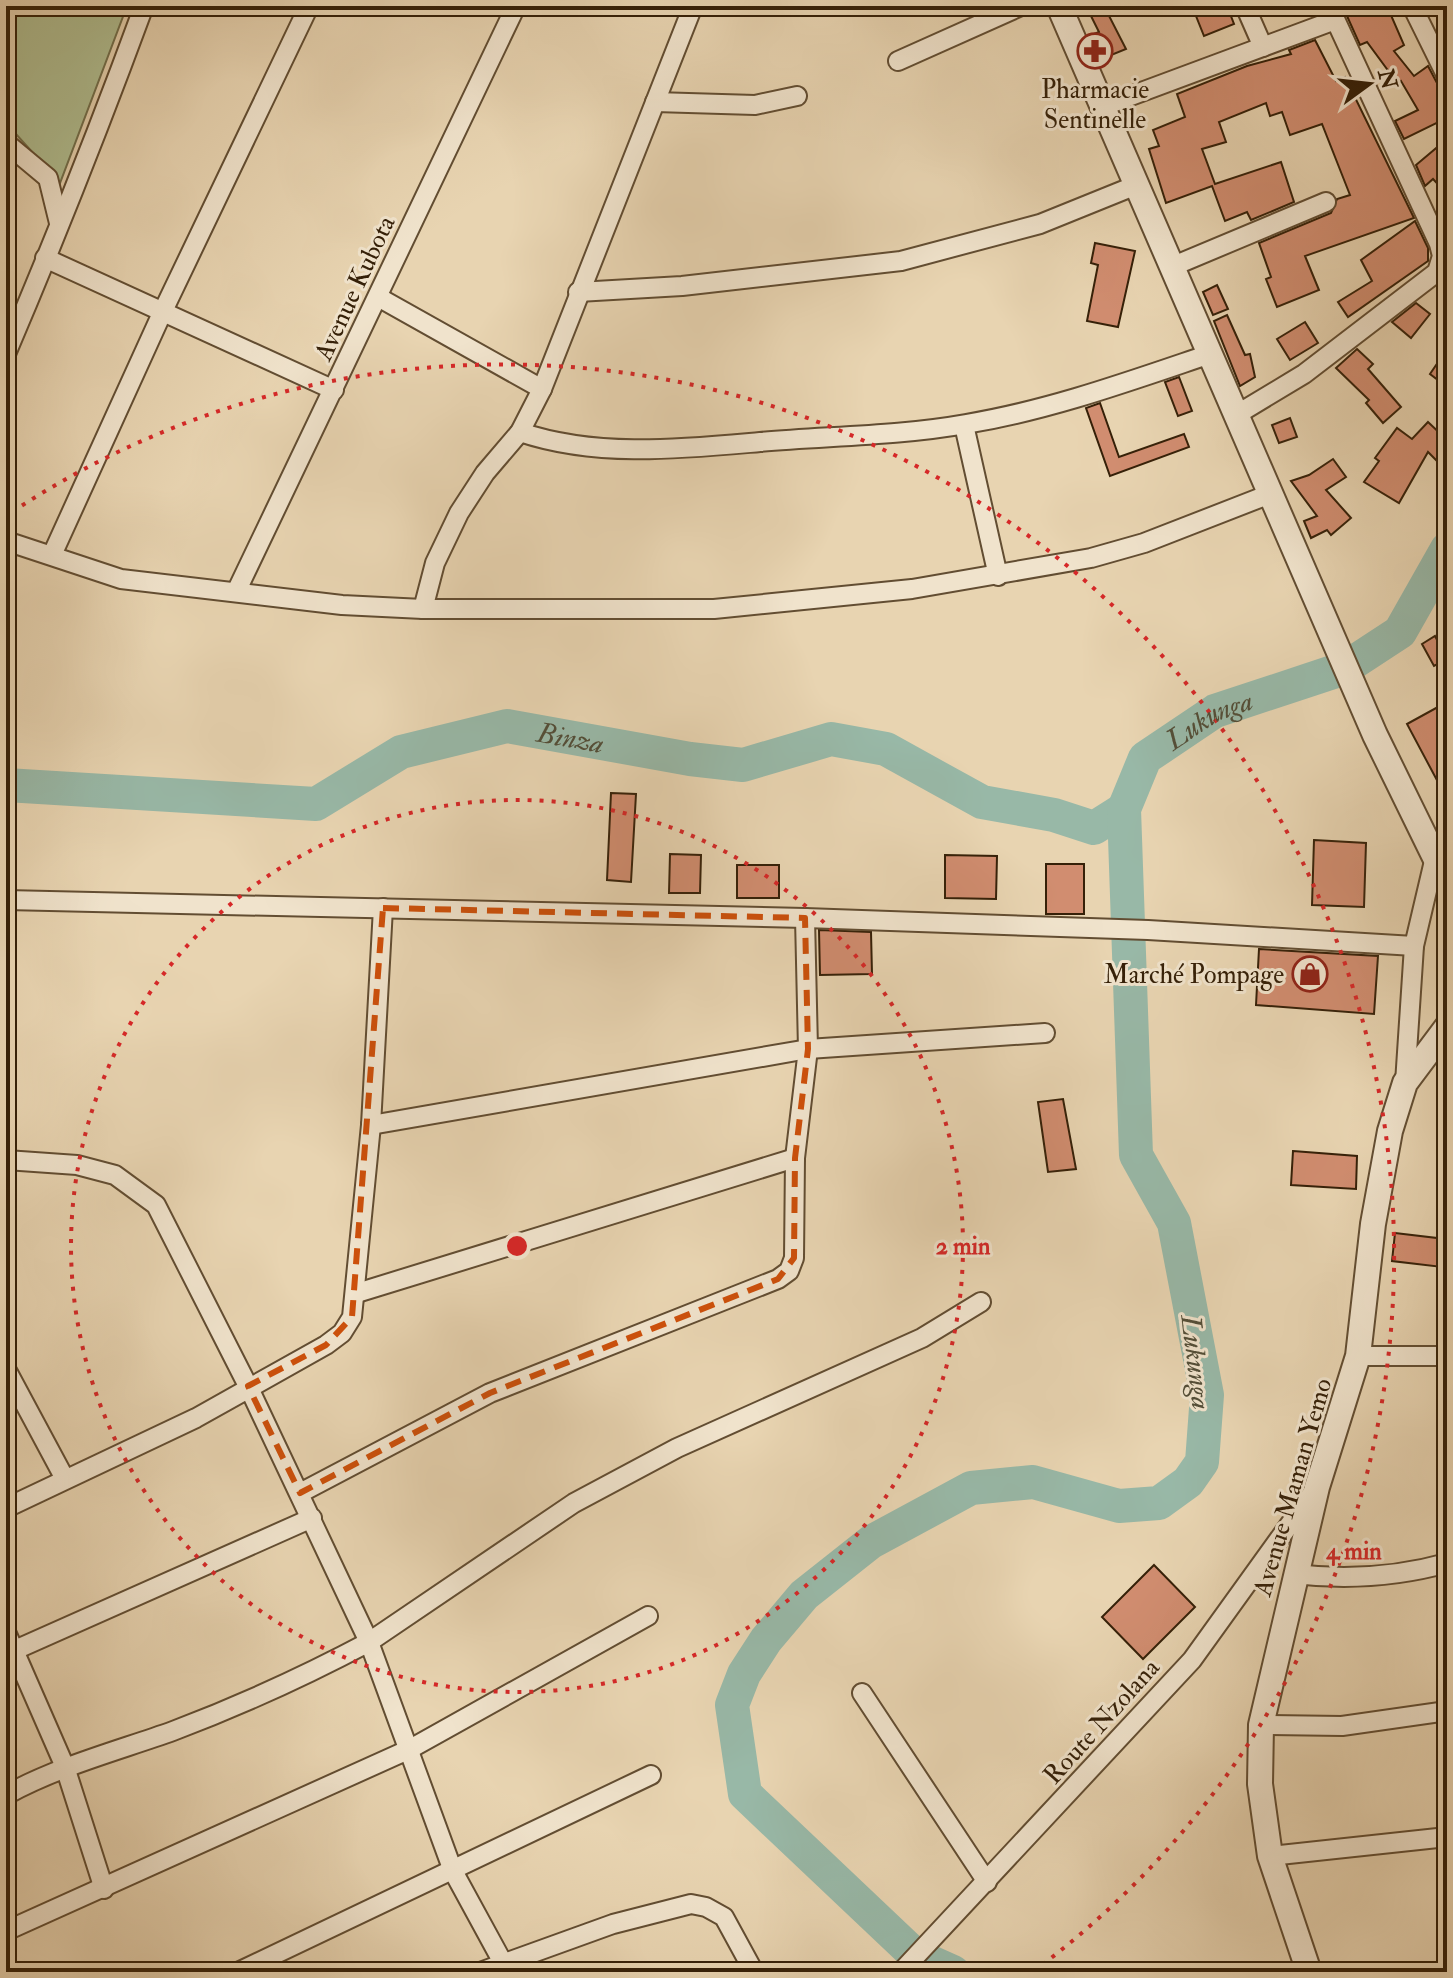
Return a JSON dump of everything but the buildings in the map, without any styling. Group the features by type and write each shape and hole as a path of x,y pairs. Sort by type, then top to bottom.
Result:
{"street":[{"path":"6,354 12,323 80,181 144,6"},
{"path":"52,555 163,311 309,6"},
{"name":"Avenue Kubota","path":"237,590 516,6"},
{"path":"423,609 435,563 459,513 485,473 520,432 542,389 693,6"},
{"path":"898,61 1021,6"},
{"path":"1059,6 1134,186 1375,735 1440,871 1414,946 1405,1083"},
{"path":"1245,6 1263,47"},
{"path":"1412,6 1447,77"},
{"path":"1101,107 1263,47 1332,13 1442,256 1437,272 1304,374 1236,415"},
{"path":"655,102 755,105 797,96"},
{"path":"6,143 48,178 59,223"},
{"path":"578,292 682,286 901,261 1040,224 1134,186"},
{"path":"1171,267 1326,202"},
{"path":"45,258 334,390"},
{"path":"378,297 542,389"},
{"path":"520,432 553,443 586,447 687,448 964,425 1053,405 1210,354"},
{"path":"964,425 998,576"},
{"path":"6,541 121,579 237,590 342,605 423,609 714,609 912,589 1091,558 1144,543 1270,494"},
{"path":"6,900 805,918 1148,930 1414,946"},
{"path":"6,1508 196,1418 342,1333 352,1317 357,1293 371,1125 383,908"},
{"path":"300,1493 490,1393 778,1279 789,1271 794,1258 795,1158 808,1049 805,918"},
{"name":"Avenue Maman Yemo","path":"1309,1972 1270,1856 1260,1784 1261,1725 1294,1574 1317,1487 1358,1356 1373,1224 1390,1131 1405,1083 1447,1027"},
{"path":"371,1125 808,1049 1045,1033"},
{"path":"357,1293 795,1158"},
{"path":"6,1160 77,1165 115,1175 156,1205 248,1386 369,1642 453,1871 506,1967"},
{"path":"6,1795 65,1767 175,1730 369,1642 574,1503 677,1448 922,1338 981,1302"},
{"path":"1358,1356 1447,1356"},
{"path":"6,1369 65,1479"},
{"name":"Route Nzolana","path":"901,1972 1192,1660 1317,1487"},
{"path":"10,1652 312,1518"},
{"path":"1294,1574 1350,1578 1417,1571 1447,1563"},
{"path":"6,1931 410,1749 648,1616"},
{"path":"6,1632 10,1652 65,1767 104,1889"},
{"path":"862,1693 987,1882"},
{"path":"1261,1725 1342,1726 1447,1711"},
{"path":"238,1972 651,1775"},
{"path":"1270,1856 1447,1837"},
{"path":"480,1972 506,1967 613,1924 691,1904 706,1907 724,1917 754,1972"}],"highlighted area":[{"path":"383,908 805,918 808,1049 795,1158 794,1258 778,1279 490,1393 300,1493 248,1386 326,1345 352,1317"}],"green space":[{"path":"6,6 127,6 60,183 6,123"}],"waterway":[{"name":"Lukunga","path":"953,1972 915,1955 745,1794 732,1705 744,1674 766,1640 804,1595 871,1542 971,1488 1033,1482 1119,1506 1159,1503 1188,1482 1202,1462 1207,1395 1174,1223 1136,1155 1124,809 1145,758 1215,711 1345,668 1400,632 1447,549"},
{"name":"Binza","path":"6,785 316,804 401,752 507,726 690,759 743,765 831,739 886,749 982,802 1054,815 1094,828 1124,809"}],"place":[{"name":"Pharmacie Sentinelle","path":"1095,51"},
{"name":"Marché Pompage","path":"1310,974"}]}
